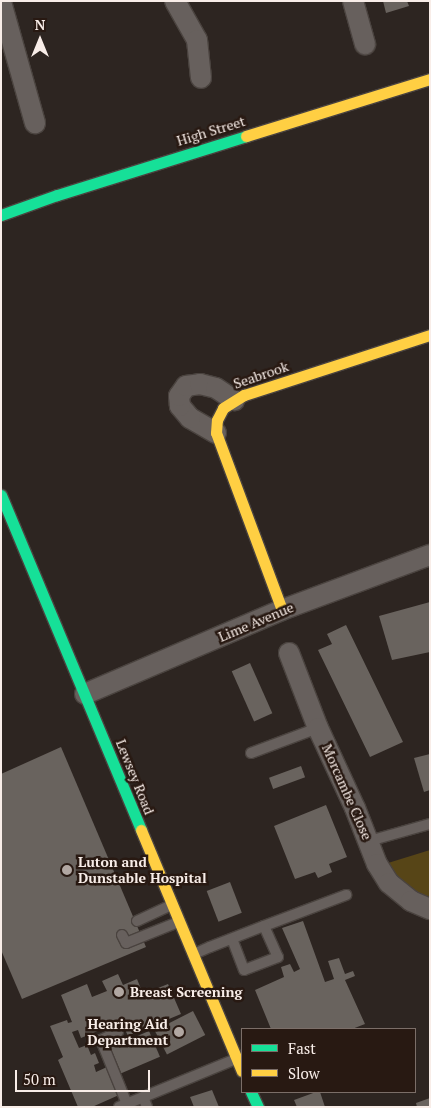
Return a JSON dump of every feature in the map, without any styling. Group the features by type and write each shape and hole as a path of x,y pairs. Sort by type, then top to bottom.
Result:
{"street":[{"path":"175,1 197,40 201,78"},
{"path":"353,1 365,44"},
{"path":"1,2 35,122"},
{"name":"High Street","path":"1,215 57,195 430,79"},
{"name":"Seabrook","path":"216,433 217,420 223,408 234,400 430,335"},
{"path":"234,400 216,388 200,384 186,386 179,396 180,406 190,418 216,433 282,610"},
{"name":"Lewsey Road","path":"1,495 241,1068"},
{"name":"Lime Avenue","path":"85,694 282,610 430,555"},
{"name":"Morcambe Close","path":"288,653 318,728 369,841 377,864 389,883 411,902 430,910"},
{"path":"251,1093 258,1107"}],"lane":[{"path":"251,753 318,728"},
{"path":"369,841 430,824"},
{"path":"193,955 346,895"},
{"path":"136,921 172,905"},
{"path":"122,935 126,943 179,922"},
{"path":"232,939 244,970 278,957 264,926"},
{"path":"118,1032 101,1040 123,1105 145,1102 237,1058"}],"shaded area":[{"path":"430,850 430,901 400,882 388,863"}],"building":[{"path":"383,1 407,1 409,6 386,13"},
{"path":"430,602 430,652 392,660 379,616"},
{"path":"346,625 403,742 370,757 318,650 332,644 327,634"},
{"path":"250,663 272,713 254,721 232,671"},
{"path":"61,747 146,947 22,999 1,950 1,774"},
{"path":"430,754 430,790 424,792 414,758"},
{"path":"301,766 305,777 273,789 269,778"},
{"path":"326,805 347,857 329,864 332,872 318,878 315,872 295,879 274,826"},
{"path":"230,882 242,913 218,922 207,891"},
{"path":"303,921 325,982 334,979 328,961 339,958 345,974 353,971 355,976 345,980 365,1024 355,1028 271,1028 255,990 284,977 281,967 290,964 294,972 300,969 282,928"},
{"path":"118,974 123,985 137,979 143,994 168,984 181,1014 128,1036 121,1021 81,1038 78,1030 72,1032 79,1048 87,1045 91,1055 95,1053 99,1063 94,1065 96,1072 107,1067 119,1095 92,1107 78,1107 58,1060 63,1057 50,1026 67,1020 68,1023 72,1022 61,995 87,984 92,997 107,991 102,981"},
{"name":"Hearing Aid Department","path":"193,1011 205,1035 167,1055 155,1031"},
{"path":"149,1031 160,1057 121,1073 110,1047"},
{"path":"212,1090 219,1107 194,1107 190,1097"},
{"path":"313,1093 320,1093 325,1107 297,1107 294,1100"},
{"path":"430,1098 430,1107 417,1107 416,1103"}],"traffic: fast":[{"path":"1,215 57,195 246,136"},
{"path":"1,495 141,830"},
{"path":"251,1093 258,1107"}],"traffic: slow":[{"path":"246,136 430,79"},
{"path":"282,610 216,433 217,420 223,408 244,395 430,335"},
{"path":"141,830 241,1069"}],"place":[{"name":"Luton and Dunstable Hospital","path":"67,870"},
{"name":"Breast Screening","path":"119,992"},
{"name":"Hearing Aid Department","path":"179,1032"}]}
